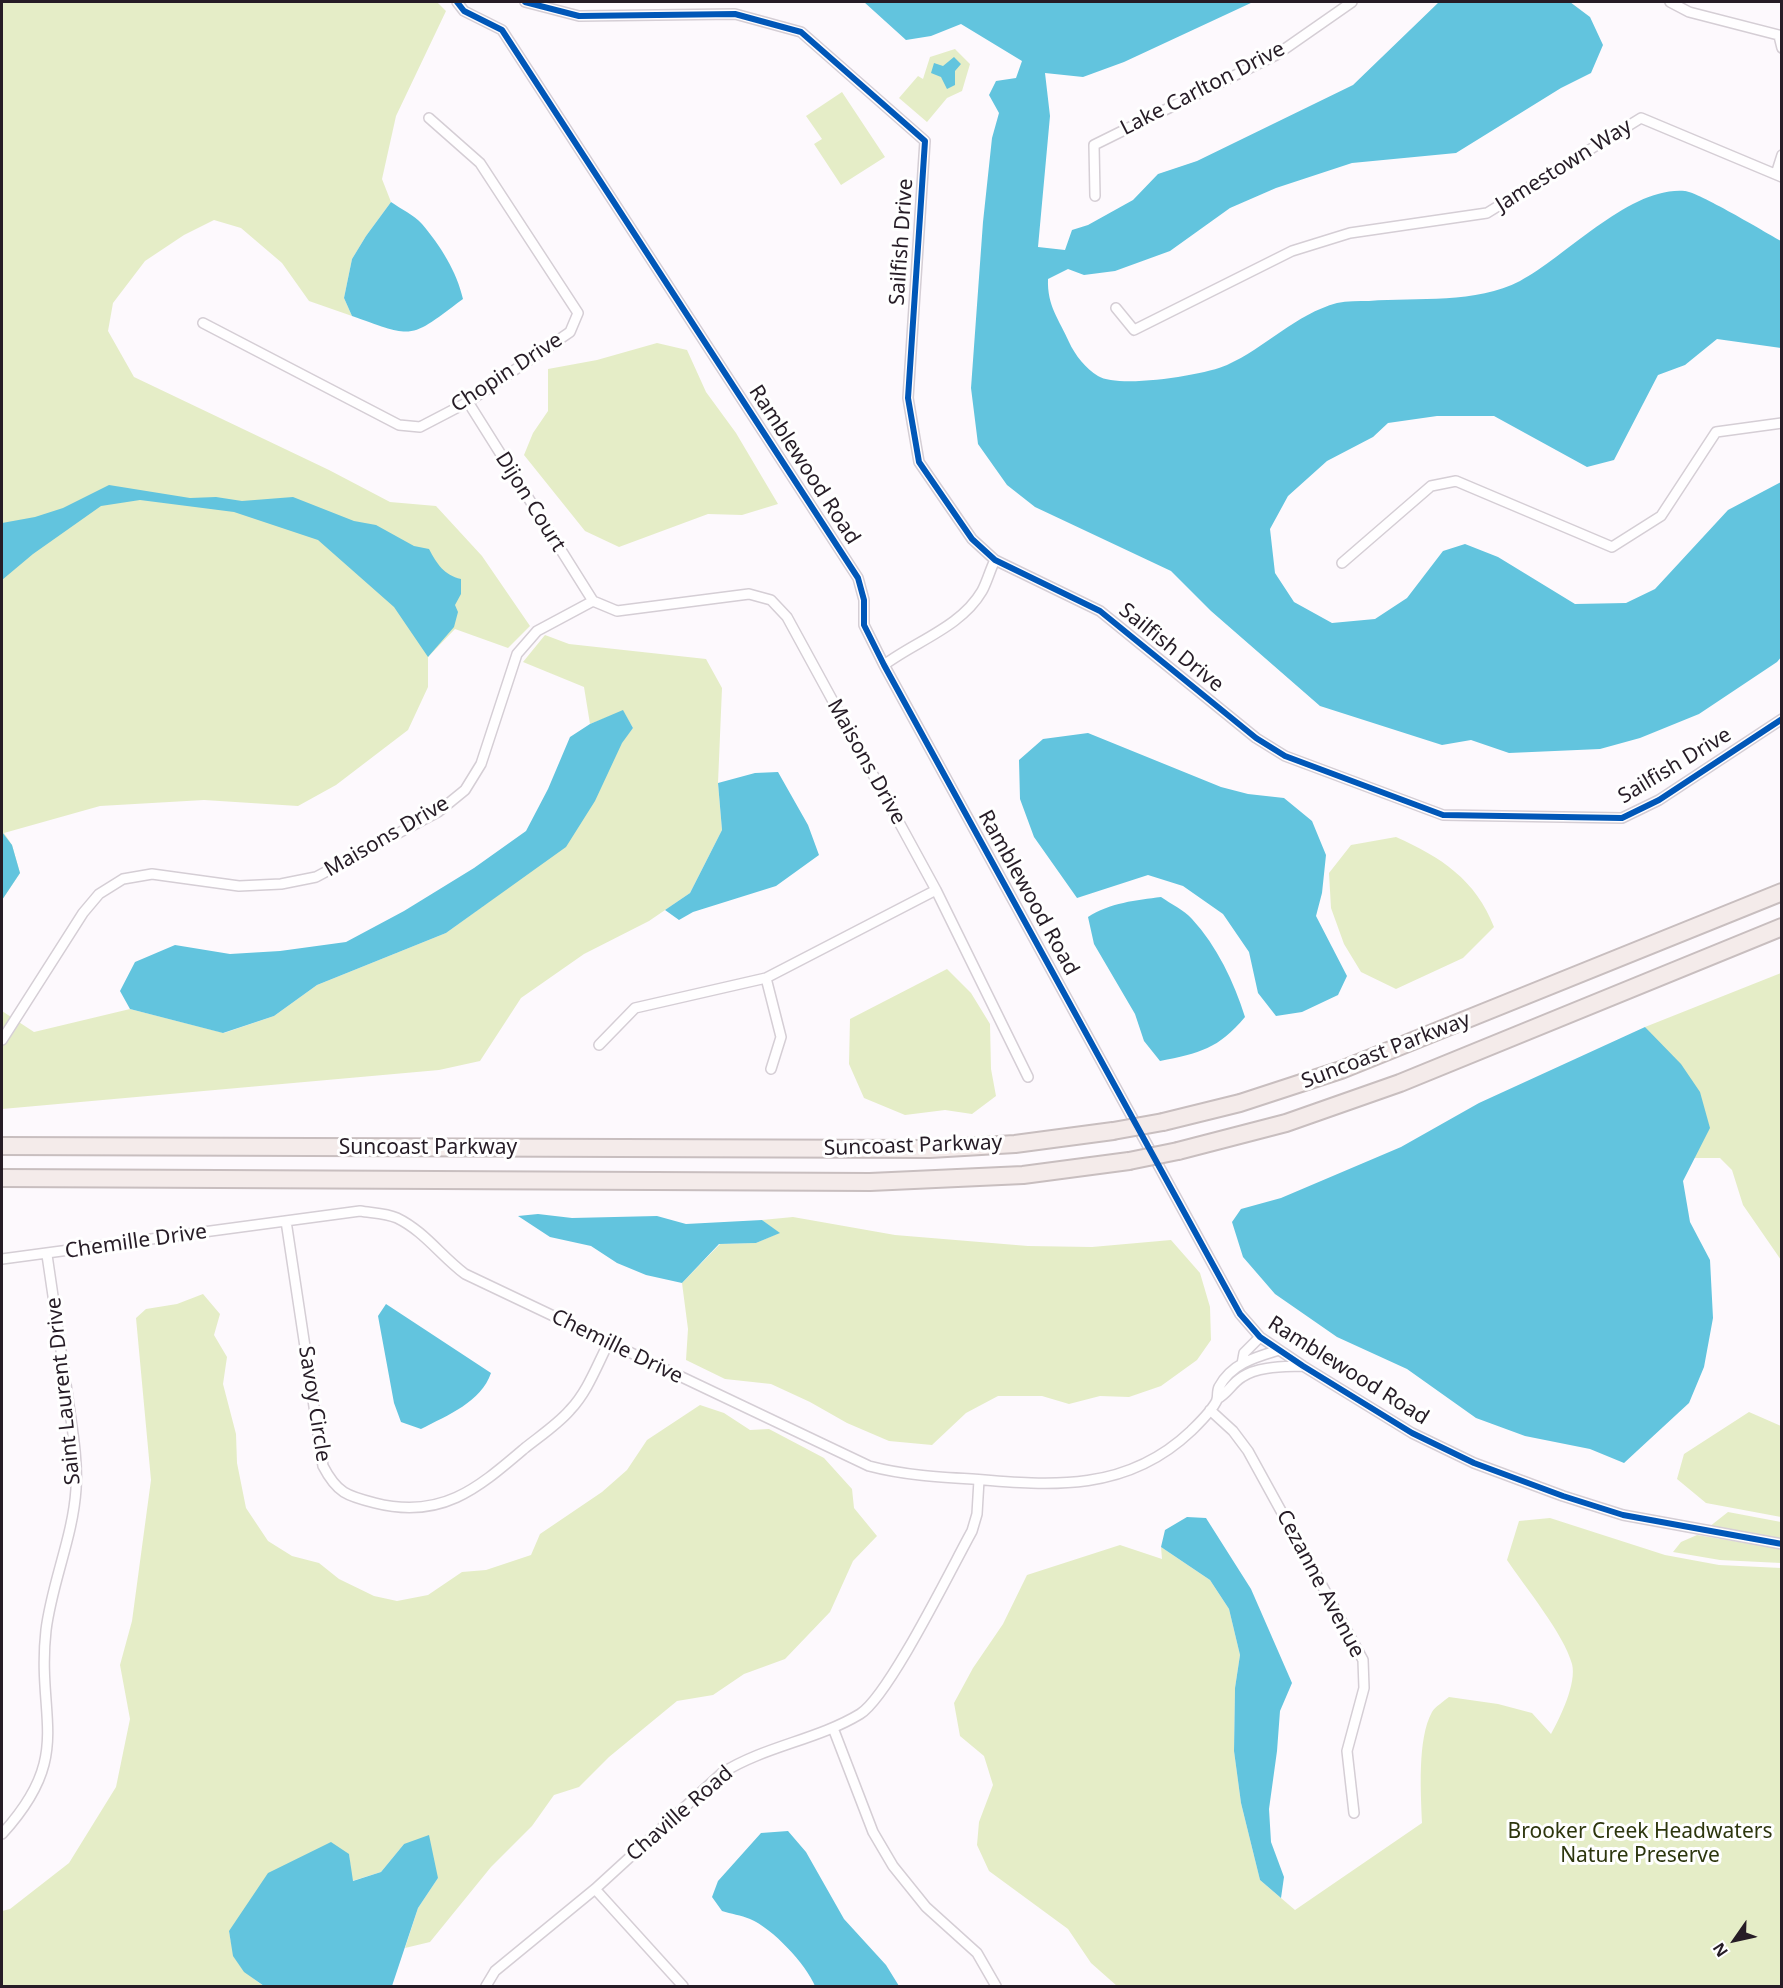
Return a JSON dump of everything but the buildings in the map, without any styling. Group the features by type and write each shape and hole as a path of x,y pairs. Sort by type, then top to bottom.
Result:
{"highway":[{"name":"Suncoast Parkway","path":"2,1146 930,1149 1015,1143 1113,1131 1240,1103 1341,1070 1782,892"},
{"name":"Suncoast Parkway","path":"2,1178 880,1181 1023,1175 1129,1161 1178,1151 1286,1123 1400,1083 1782,927"}],"street":[{"name":"Ramblewood Road","path":"457,2 464,11 502,30 858,578 864,600 864,626 884,665 1240,1314 1260,1337 1303,1366 1412,1433 1474,1462 1563,1496 1623,1515 1782,1544"},
{"name":"Sailfish Drive","path":"525,2 579,15 735,14 801,32 925,141 908,398 919,462 972,538 995,560 1100,611 1256,738 1285,756 1443,815 1622,818 1659,800 1782,719"},
{"name":"Lake Carlton Drive","path":"1095,196 1094,145 1276,55 1352,2"},
{"path":"1670,2 1689,12 1780,36 1782,48"},
{"name":"Chopin Drive","path":"203,323 399,425 420,427 468,402 570,332 578,313 480,163 429,118"},
{"name":"Jamestown Way","path":"1116,308 1134,330 1293,251 1350,233 1487,213 1641,118 1779,176"},
{"path":"1779,176 1782,155"},
{"name":"Dijon Court","path":"468,402 593,602"},
{"path":"1342,563 1431,486 1456,481 1612,547 1661,516 1716,432 1782,423"},
{"path":"884,665 904,650 951,624 968,609 982,591 995,560"},
{"name":"Maisons Drive","path":"2,1040 83,913 99,894 123,879 152,874 239,886 281,884 316,878 438,812 465,790 481,764 517,654 537,631 593,602 617,611 750,594 771,600 787,617 936,890 1028,1077"},
{"path":"599,1045 636,1008 766,978 936,890"},
{"path":"766,978 781,1037 771,1069"},
{"name":"Chemille Drive","path":"2,1259 47,1255 360,1211 395,1217 419,1231 447,1260 465,1274 869,1466 898,1474 979,1480 1055,1485 1112,1477 1166,1451 1190,1432 1210,1410 1217,1399 1218,1389 1242,1363 1279,1350"},
{"name":"Savoy Circle","path":"286,1221 323,1466 333,1485 350,1497 386,1506 416,1507 448,1501 478,1488 570,1410 587,1387 609,1342"},
{"name":"Saint Laurent Drive","path":"2,1834 24,1810 39,1782 48,1750 50,1723 45,1667 46,1631 54,1588 71,1528 76,1488 75,1450 47,1255"},
{"name":"Chemille Drive","path":"1242,1363 1244,1353 1260,1337"},
{"path":"1242,1363 1249,1374 1303,1366"},
{"name":"Chemille Drive","path":"1217,1399 1227,1394 1240,1378 1249,1374"},
{"name":"Cezanne Avenue","path":"1210,1410 1233,1431 1248,1451 1362,1660 1364,1688 1347,1751 1354,1813"},
{"name":"Chaville Road","path":"486,1986 495,1971 595,1889 722,1773 746,1758 833,1728 863,1712 884,1688 972,1531 977,1514 979,1480"},
{"path":"833,1728 873,1832 893,1866 926,1907 977,1953 996,1986"},
{"path":"595,1889 683,1986"}],"green space":[{"path":"2,2 437,2 446,11 396,116 382,179 391,202 352,259 344,298 352,316 309,301 282,263 241,228 214,220 184,235 145,261 113,303 108,331 134,377 329,470 390,502 436,506 482,556 530,626 508,648 455,629 428,657 428,687 408,730 336,785 298,806 204,800 100,806 4,833 12,845 20,873 2,900"},
{"path":"955,49 970,64 962,91 947,98 927,122 899,98 918,76 923,79 930,57"},
{"path":"842,92 885,157 841,185 814,144 822,139 806,116"},
{"path":"657,343 687,350 706,392 736,433 778,504 742,515 708,514 619,547 585,531 524,455 533,433 548,411 548,369 597,360"},
{"path":"545,635 569,644 706,659 722,688 718,783 722,830 690,893 649,921 584,954 521,998 480,1061 439,1070 2,1109 2,1011 34,1032 130,1009 224,1033 274,1016 317,985 446,933 505,890 633,728 623,711 590,724 584,687 523,662"},
{"path":"1396,837 1442,862 1467,883 1486,910 1494,927 1463,958 1396,989 1361,972 1344,944 1331,908 1329,873 1351,845"},
{"path":"947,969 971,993 990,1024 991,1069 996,1096 972,1114 945,1110 905,1115 864,1098 849,1064 850,1019"},
{"path":"1781,973 1781,1260 1743,1205 1732,1170 1720,1158 1693,1158 1709,1128 1645,1027"},
{"path":"793,1217 895,1235 1028,1246 1092,1247 1171,1240 1200,1273 1210,1307 1211,1340 1197,1360 1161,1386 1129,1397 1100,1396 1069,1404 1042,1396 998,1396 966,1413 932,1445 889,1441 847,1423 771,1384 725,1379 686,1360 688,1329 682,1283 720,1244 756,1243 779,1233 762,1220"},
{"path":"203,1294 220,1314 214,1335 227,1357 223,1384 236,1434 237,1463 246,1508 268,1541 292,1556 319,1563 339,1579 374,1596 397,1601 428,1595 462,1572 486,1570 531,1555 540,1534 602,1492 627,1470 647,1440 700,1405 724,1413 750,1430 769,1429 824,1458 852,1489 854,1508 877,1536 853,1561 830,1612 785,1659 744,1674 713,1695 677,1701 609,1757 579,1787 554,1795 532,1826 491,1867 430,1942 405,1948 418,1908 438,1878 404,1844 381,1872 352,1881 349,1854 229,1931 233,1950 239,1963 264,1986 2,1986 2,1911 10,1909 69,1863 116,1787 130,1719 120,1665 132,1621 151,1480 136,1318 146,1309 177,1304"},
{"path":"1749,1412 1781,1426 1781,1517 1706,1503 1677,1479 1684,1454"},
{"path":"1728,1512 1781,1522 1781,1539 1709,1527"},
{"name":"Brooker Creek Headwaters Nature Preserve","path":"1550,1518 1665,1555 1719,1565 1781,1568 1781,1986 1117,1986 1091,1963 1068,1929 989,1871 977,1845 979,1822 993,1785 984,1756 960,1736 954,1703 973,1668 1003,1624 1027,1575 1120,1545 1162,1559 1161,1547 1210,1580 1229,1609 1240,1655 1235,1688 1234,1751 1241,1803 1260,1880 1295,1910 1422,1823 1421,1767 1427,1723 1437,1706 1449,1697 1498,1704 1532,1713 1551,1734 1570,1690 1572,1664 1553,1625 1507,1560 1519,1521"},
{"path":"1697,1535 1781,1549 1781,1563 1720,1560 1673,1552 1681,1542"}],"water":[{"path":"864,2 1253,2 1124,62 1083,77 1045,73 1050,116 1038,247 1065,250 1072,230 1088,225 1133,200 1158,174 1197,161 1353,85 1439,2 1570,2 1590,17 1603,45 1591,73 1561,88 1456,153 1352,163 1276,188 1230,208 1170,251 1115,271 1084,275 1068,269 1048,279 1049,297 1074,352 1085,366 1098,376 1109,380 1142,381 1182,376 1227,365 1308,315 1337,303 1446,298 1485,293 1503,288 1538,270 1600,225 1643,199 1664,192 1685,191 1703,198 1781,241 1781,348 1717,339 1685,365 1658,375 1614,460 1587,467 1494,416 1437,416 1388,423 1373,437 1327,461 1288,496 1270,529 1275,573 1294,602 1332,623 1375,619 1407,598 1443,551 1465,544 1498,557 1575,604 1626,603 1655,589 1728,510 1781,482 1782,656 1777,662 1699,714 1640,738 1600,749 1509,753 1471,740 1442,745 1320,706 1211,611 1171,571 1035,507 1007,485 978,444 971,388 983,222 992,138 999,113 989,95 996,81 1016,78 1022,61 961,24 931,36 906,40"},
{"path":"954,57 961,64 955,71 955,85 947,89 941,77 931,73 934,63 943,66"},
{"path":"391,202 419,221 429,232 447,259 463,299 432,322 411,331 389,329 352,316 344,298 352,259"},
{"path":"109,485 190,498 216,497 242,501 293,497 354,521 376,525 414,546 429,549 442,568 450,575 461,579 461,594 455,605 458,612 454,627 428,657 394,607 318,540 234,512 140,500 101,506 33,554 2,580 2,523 35,517 63,508"},
{"path":"623,710 633,728 622,743 595,801 566,847 446,933 317,985 274,1016 223,1033 130,1009 120,991 135,962 175,945 230,954 280,951 346,942 404,911 474,868 526,831 548,789 570,737 590,724"},
{"path":"1088,733 1221,787 1248,794 1284,798 1312,821 1326,855 1322,893 1316,916 1347,976 1338,995 1302,1012 1276,1016 1258,993 1249,952 1223,914 1183,886 1148,875 1077,898 1034,837 1020,799 1019,760 1043,739"},
{"path":"778,772 808,825 819,855 776,886 693,912 679,920 665,910 690,893 722,830 718,783 755,773"},
{"path":"2,832 12,845 20,873 2,900"},
{"path":"1161,897 1189,916 1209,941 1230,978 1245,1017 1217,1043 1197,1052 1160,1061 1144,1041 1135,1014 1094,944 1088,917 1114,905"},
{"path":"1645,1027 1681,1064 1700,1092 1710,1128 1683,1181 1690,1222 1710,1260 1713,1318 1704,1367 1689,1403 1624,1463 1590,1449 1525,1436 1476,1418 1407,1369 1337,1337 1275,1294 1243,1257 1232,1222 1241,1209 1281,1198 1401,1147 1479,1103"},
{"path":"538,1214 572,1218 657,1216 686,1224 762,1220 780,1233 756,1243 719,1244 682,1283 646,1275 617,1263 591,1246 550,1237 518,1216"},
{"path":"386,1304 491,1373 480,1392 472,1400 421,1429 401,1422 394,1403 378,1316"},
{"path":"1187,1517 1206,1518 1251,1589 1292,1683 1280,1711 1269,1809 1271,1842 1284,1877 1281,1898 1260,1880 1241,1803 1234,1751 1235,1688 1240,1655 1229,1609 1210,1580 1161,1547 1165,1530"},
{"path":"788,1831 806,1852 844,1919 886,1965 899,1986 815,1986 811,1977 778,1938 750,1919 722,1911 712,1897 718,1881 761,1833"},
{"path":"429,1835 438,1878 418,1908 392,1986 264,1986 244,1972 233,1956 229,1931 268,1873 331,1842 349,1854 353,1881 381,1872 404,1844"}],"cycle path":[{"path":"457,2 464,11 502,30 858,578 864,600 864,625 884,665 1240,1314 1260,1337 1303,1366 1412,1433 1474,1463 1563,1496 1623,1515 1782,1544"},
{"path":"525,2 579,16 735,14 801,32 925,141 908,398 919,462 972,539 995,560 1100,611 1256,738 1285,756 1443,815 1622,818 1659,800 1782,719"}]}
